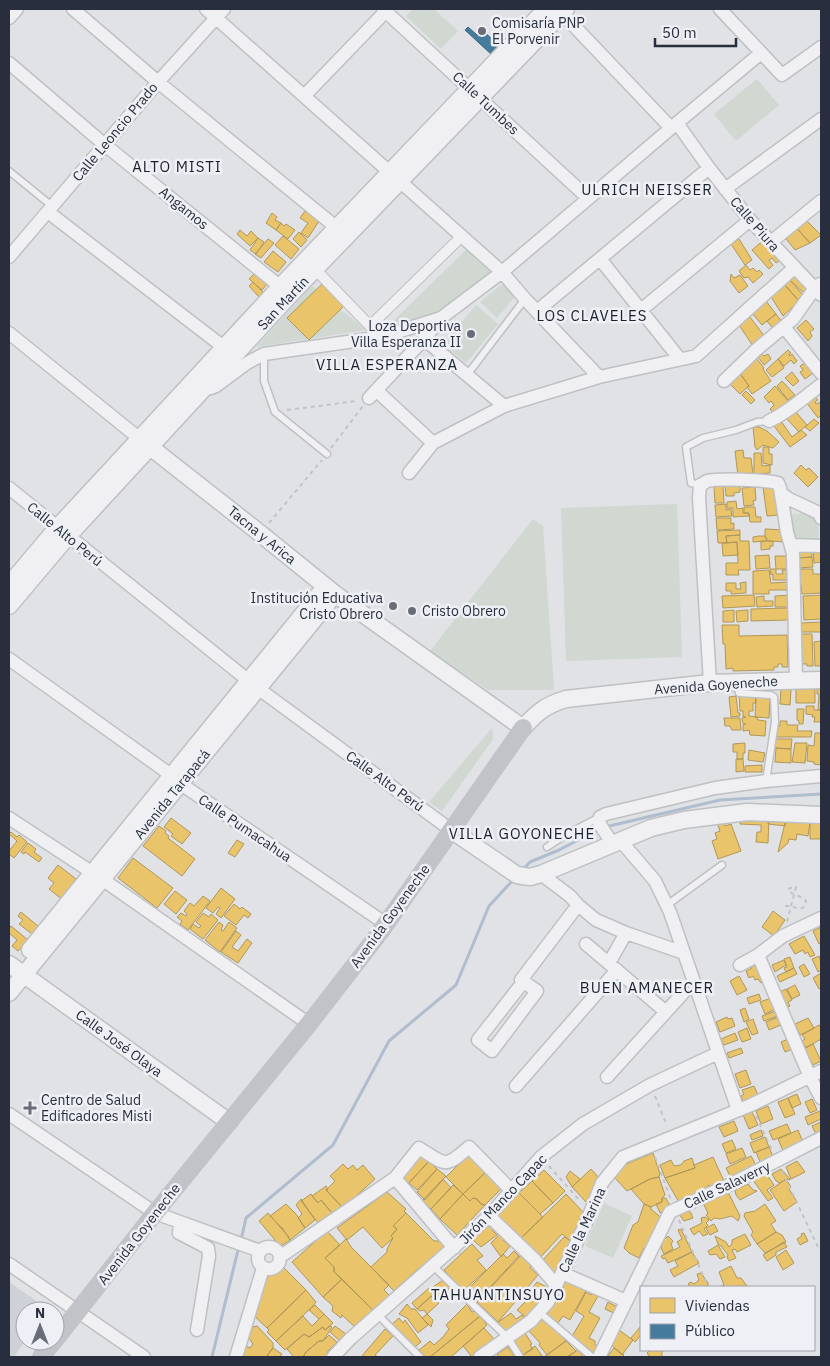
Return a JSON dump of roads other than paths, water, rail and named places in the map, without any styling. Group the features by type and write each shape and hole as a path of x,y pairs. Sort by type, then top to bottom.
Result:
{"main road":[{"name":"Avenida Goyeneche","path":"65,1327 154,1213 309,1024 386,924 523,728"}],"street":[{"path":"9,18 17,9"},
{"path":"73,9 158,82 341,232"},
{"path":"304,95 386,9"},
{"name":"Calle Tumbes","path":"386,9 588,198"},
{"path":"720,9 782,75 821,46"},
{"name":"San Martín","path":"9,585 63,532 285,290 475,92 558,10"},
{"name":"Calle Piura","path":"558,10 674,125 750,220 794,268 819,289"},
{"path":"215,12 304,95 502,272 599,377"},
{"name":"Calle Leoncio Prado","path":"9,257 215,12"},
{"path":"433,443 373,394 424,340 441,318 502,272 761,53"},
{"name":"Angamos","path":"9,63 104,145 285,290"},
{"path":"725,189 821,118"},
{"path":"537,312 709,168"},
{"path":"771,242 821,201"},
{"path":"50,209 229,352"},
{"path":"641,310 750,220"},
{"name":"San Martín","path":"285,290 315,269 341,232"},
{"path":"315,269 370,326 462,236"},
{"path":"600,259 679,358"},
{"path":"409,473 433,443 504,406 599,377 679,358 696,356 794,268"},
{"path":"724,381 793,320 819,289"},
{"path":"201,383 216,386 247,363 264,354 382,337 441,318"},
{"path":"784,327 821,373"},
{"name":"Tacna y Arica","path":"9,333 330,590 523,728"},
{"path":"424,340 504,406"},
{"path":"769,421 821,386"},
{"path":"710,683 699,498 700,486 707,481 765,480 778,483 793,554 796,680"},
{"name":"Calle Alto Perú","path":"9,488 254,685 507,869 518,875 535,876"},
{"path":"781,493 789,499 819,513 821,518"},
{"name":"San Martín","path":"9,606 63,532"},
{"path":"791,545 821,546"},
{"name":"Avenida Tarapacá","path":"9,993 14,971 97,876 330,590"},
{"name":"Calle Pumacahua","path":"9,659 176,780 386,924"},
{"name":"Avenida Goyeneche","path":"523,728 534,715 549,704 566,699 710,683 821,680"},
{"path":"738,1110 667,905 656,881 607,831 606,814 715,788 821,776"},
{"path":"684,953 626,933 596,920 570,896 535,876 607,831 651,828 684,820 747,812 821,815"},
{"path":"9,818 97,876 309,1024"},
{"path":"524,981 537,991 492,1051 478,1040 524,981 522,980 578,905"},
{"path":"740,965 758,955 783,936 821,918"},
{"path":"516,1086 613,967 626,933"},
{"path":"586,944 666,1012"},
{"path":"758,955 816,1074 821,1098"},
{"name":"Calle José Olaya","path":"14,971 230,1122"},
{"path":"607,1077 684,992"},
{"name":"Jirón Manco Capac","path":"333,1357 350,1339 489,1216 541,1157 583,1124 650,1084 718,1053"},
{"name":"Calle la Marina","path":"480,1357 531,1321 548,1302 602,1183 623,1157 751,1105 816,1074"},
{"path":"9,1114 154,1213 260,1251"},
{"name":"Calle Salaverry","path":"599,1357 670,1212 729,1185 821,1138"},
{"path":"280,1255 395,1178 419,1148 440,1161 449,1162 453,1161 468,1147 512,1191"},
{"path":"395,1178 454,1248"},
{"path":"489,1216 535,1260 556,1284"},
{"path":"180,1223 180,1233 208,1248 197,1330"},
{"path":"269,1246 276,1249 280,1255 278,1266 271,1269 263,1268 260,1265 258,1258 260,1251 269,1246"},
{"path":"9,1264 144,1357"},
{"path":"236,1357 263,1268"},
{"path":"562,1273 626,1301"}],"lane":[{"path":"9,172 50,209"},
{"path":"466,375 525,299"},
{"path":"264,354 264,381 275,412 327,454"},
{"path":"700,486 691,483 686,447 703,438 736,430 757,422 769,421"},
{"path":"738,682 740,692 771,694 774,697 775,722 766,781"},
{"path":"547,847 567,834 607,831"},
{"path":"667,905 722,864"},
{"path":"434,1266 508,1338 520,1357"},
{"path":"539,1312 592,1357"},
{"path":"378,1315 420,1357"}],"waterway":[{"path":"605,827 720,800 821,794"},
{"path":"522,871 530,862 559,850 599,829"},
{"path":"241,1240 246,1218 333,1145 389,1041 456,985 489,906 514,879"},
{"path":"212,1357 239,1246"}],"place":[{"name":"Comisaría PNP El Porvenir","path":"482,31"},
{"name":"Loza Deportiva Villa Esperanza II","path":"471,334"},
{"name":"Institución Educativa Cristo Obrero","path":"393,606"},
{"name":"Cristo Obrero","path":"412,611"},
{"name":"Centro de Salud Edificadores Misti","path":"30,1108"}],"district":[{"name":"ALTO MISTI","path":"177,166"},
{"name":"ULRICH NEISSER","path":"647,189"},
{"name":"LOS CLAVELES","path":"592,315"},
{"name":"VILLA ESPERANZA","path":"387,364"},
{"name":"VILLA GOYONECHE","path":"522,833"},
{"name":"BUEN AMANECER","path":"647,987"},
{"name":"TAHUANTINSUYO","path":"498,1294"}]}
